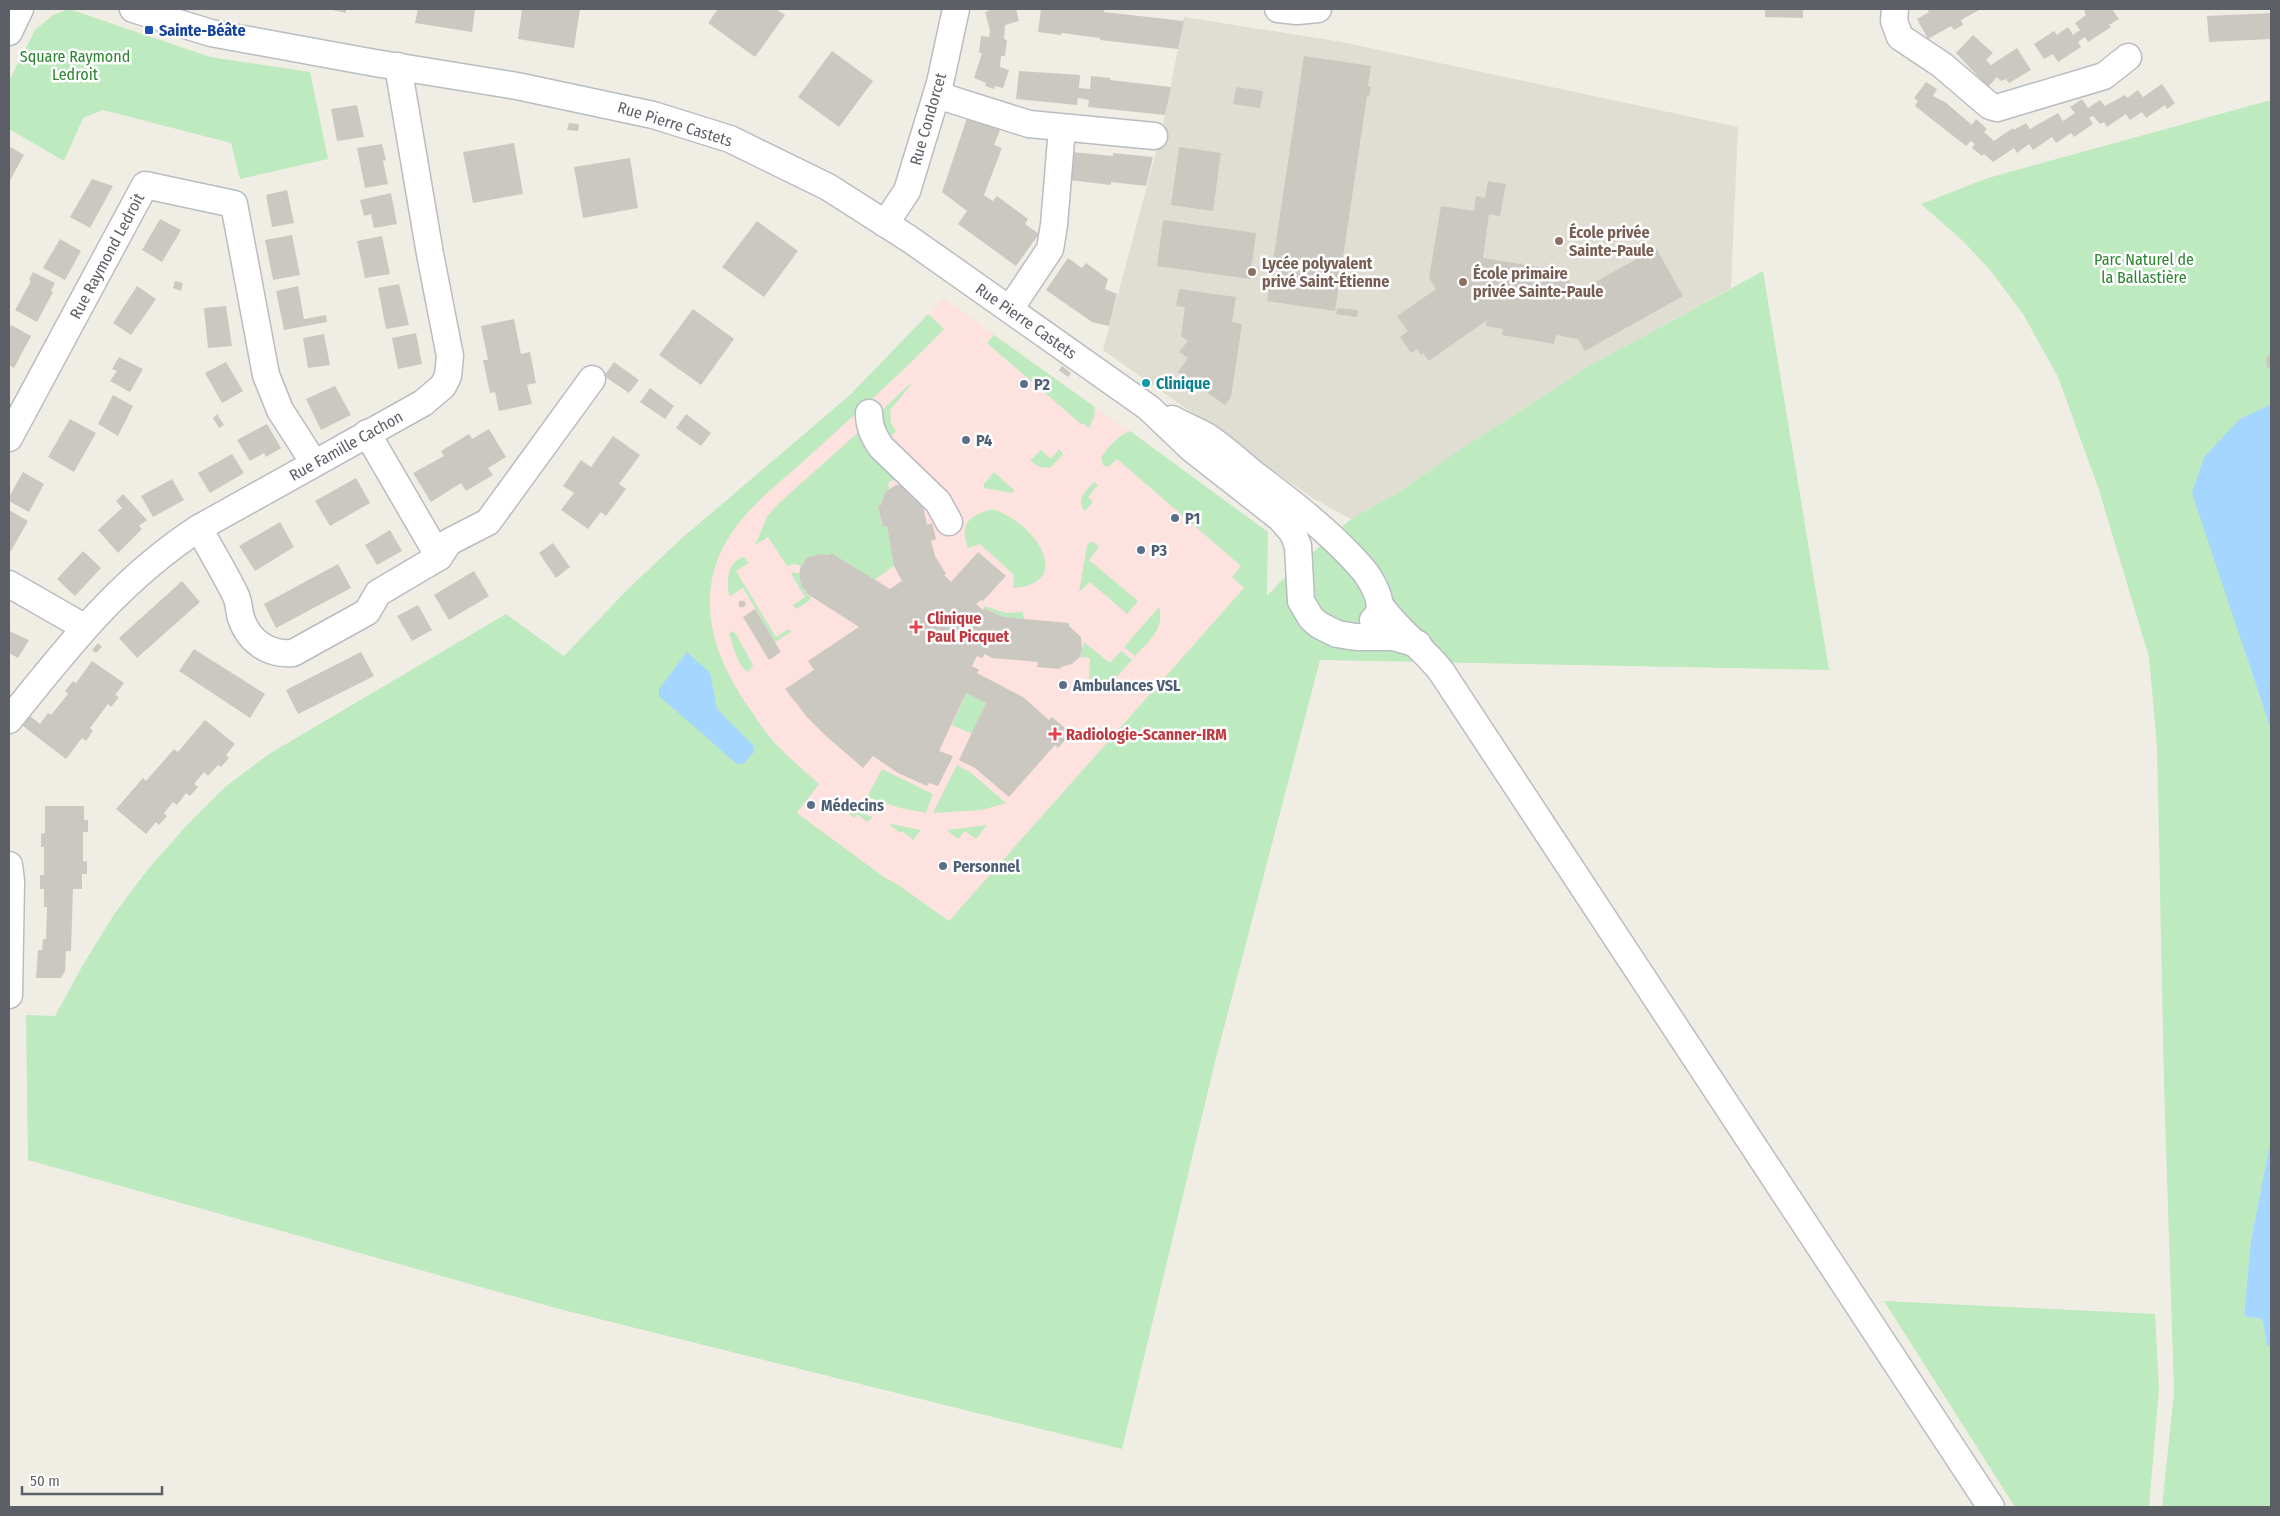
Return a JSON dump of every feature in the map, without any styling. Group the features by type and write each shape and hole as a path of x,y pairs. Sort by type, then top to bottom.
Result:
{"street":[{"path":"9,32 20,9"},
{"name":"Rue Pierre Castets","path":"133,9 211,33 517,86 598,102 730,139 828,187 1010,309 1149,408 1192,449 1267,507 1293,533 1300,570"},
{"name":"Rue Condorcet","path":"885,224 907,191 937,95 956,9"},
{"path":"1278,9 1297,11 1317,10"},
{"path":"1895,9 1894,21 1900,37 1942,65 1990,106 1997,108 2104,76 2128,57"},
{"name":"Rue Famille Cachon","path":"9,720 84,627 140,571 168,548 199,528 367,434 436,393 443,386 451,366 398,66"},
{"path":"937,95 1029,124 1154,136"},
{"path":"1010,309 1050,249 1054,225 1062,128"},
{"name":"Rue Raymond Ledroit","path":"9,438 145,185 234,204 266,375 280,410 314,463"},
{"path":"199,528 237,598 242,620 250,635 263,648 281,654 293,653 367,612 378,592 439,557 449,542 488,522 592,379"},
{"name":"Rue Pierre Castets","path":"1149,408 1206,436 1318,525 1361,568 1373,587 1380,605 1390,619 1418,644 1446,679 1991,1507"},
{"path":"869,413 869,424 873,436 880,447 938,502 949,522"},
{"path":"367,434 439,557"},
{"path":"1318,525 1300,570 1301,601 1311,618 1327,630 1356,637 1392,637 1418,644"},
{"path":"1300,570 1314,603 1325,614 1343,622 1359,625 1370,622 1376,618 1380,605"},
{"path":"9,584 84,627"},
{"path":"9,865 11,881 9,995"}],"shaded area":[{"path":"1184,17 1342,42 1738,127 1731,288 1589,366 1455,453 1399,492 1351,519 1314,499 1103,350 1163,126"},
{"name":"Clinique Paul Picquet","path":"944,298 1268,532 1266,597 968,946 564,656 627,590 681,539 851,394"}],"green space":[{"name":"Square Raymond Ledroit","path":"69,9 210,57 310,72 328,159 240,179 231,143 103,110 83,118 64,161 9,129 9,81 35,30 53,15"},
{"name":"Parc Naturel de la Ballastière","path":"2271,100 2271,404 2240,419 2244,649 2271,730 2271,1138 2251,1240 2244,1315 2262,1319 2267,1345 2271,1347 2271,1507 2162,1507 2174,1392 2164,1084 2157,746 2149,657 2099,490 2058,377 2023,314 1990,270 1964,242 1921,204 1988,178"},
{"path":"1763,271 1829,670 1320,660 1215,1062 1122,1449 563,1310 28,1160 26,1015 55,1016 84,963 115,913 149,868 187,825 225,787 269,754 506,614 564,656 627,590 681,539 851,394 928,314 944,329 876,395 762,498 732,532 715,566 710,609 713,631 719,652 739,693 772,740 819,784 797,813 884,877 900,886 949,921 1244,588 1232,577 1241,566 1117,459 1108,467 1103,465 1101,458 1117,439 1130,431 1268,532 1267,596 1282,580 1351,519 1399,492 1455,453 1589,366"},
{"path":"994,335 1095,407 1094,417 1089,428 1081,424 987,343"},
{"path":"910,384 890,410 891,423 896,431 886,442 881,414 885,407"},
{"path":"863,428 898,479 889,482 890,488 885,492 881,505 878,507 883,527 887,526 894,566 874,580 831,553 829,555 820,554 813,556 801,566 795,564 787,566 768,537 755,545 767,517 778,504"},
{"path":"1059,449 1063,454 1050,468 1040,467 1030,461 1041,450 1051,459"},
{"path":"994,472 1014,490 1012,493 984,488 984,484"},
{"path":"1094,482 1098,485 1088,497 1093,502 1085,511 1082,507 1081,499"},
{"path":"992,509 1007,515 1021,525 1042,551 1045,564 1043,575 1032,584 1013,588 1014,575 980,544 968,548 965,538 966,525 973,517"},
{"path":"1090,542 1094,542 1099,547 1089,560 1138,601 1127,614 1090,582 1079,592 1087,545"},
{"path":"742,557 749,563 736,571 776,637 789,629 791,632 775,642 743,588 730,596 729,574 737,560"},
{"path":"793,572 799,574 801,585 807,592 806,594 811,597 809,601 796,609 793,605 805,597 791,574"},
{"path":"985,606 1006,613 1023,612 1024,619 1003,617 984,608"},
{"path":"1159,607 1160,622 1158,628 1135,656 1124,647"},
{"path":"732,631 736,634 753,665 749,672 742,666 736,656 729,634"},
{"path":"1084,642 1110,663 1121,651 1132,660 1112,682 1090,680 1090,658 1080,657"},
{"path":"966,693 986,703 972,734 952,725"},
{"path":"957,765 970,772 1006,803 982,810 933,813"},
{"path":"882,769 933,794 926,813 900,808 867,797"},
{"path":"845,806 872,818 867,822 857,814 854,818 842,809"},
{"path":"891,824 921,830 913,840 902,831 900,833"},
{"path":"987,825 976,839 965,831 958,839 947,830"},
{"path":"1884,1301 2155,1314 2159,1389 2149,1507 2015,1507"}],"water":[{"path":"2271,404 2271,730 2192,493 2204,457 2240,419"},
{"path":"687,652 710,673 717,709 753,745 754,752 743,764 737,764 659,696 659,689"},
{"path":"2271,1138 2270,1347 2267,1345 2262,1319 2244,1315 2251,1240"}],"building":[{"path":"328,9 346,9 346,13"},
{"path":"418,9 475,9 472,32 415,23"},
{"path":"522,9 580,9 574,48 518,39"},
{"path":"718,9 776,9 785,15 755,57 708,23"},
{"path":"993,9 1016,9 1019,21 1005,25 1004,39 1007,40 1005,56 1001,56 1000,67 1009,70 1003,88 995,86 994,89 985,86 986,83 974,78 982,53 979,53 981,36 989,37 990,30 985,12"},
{"path":"1041,9 1104,9 1104,12 1184,21 1178,49 1100,40 1100,38 1062,33 1061,35 1038,32"},
{"path":"1765,9 1803,9 1803,18 1765,17"},
{"path":"1927,9 1981,9 1961,20 1963,25 1954,30 1951,26 1928,39 1917,19 1929,12"},
{"path":"2088,9 2112,9 2119,19 2109,25 2111,27 2088,42 2085,37 2078,42 2081,47 2058,62 2053,54 2044,59 2034,44 2054,31 2057,35 2068,27 2073,35 2080,30 2075,23 2086,15 2084,11"},
{"path":"2271,13 2271,39 2209,42 2207,16"},
{"path":"1973,35 1993,53 1986,60 1991,65 2017,48 2031,70 2009,83 2006,79 2001,81 1997,77 1988,87 1956,53"},
{"path":"832,51 873,81 839,127 798,97"},
{"path":"1304,56 1371,66 1368,86 1371,87 1369,96 1367,96 1335,311 1267,301"},
{"path":"1019,71 1080,75 1079,88 1090,89 1091,76 1171,87 1165,115 1088,107 1089,100 1078,98 1077,105 1016,99"},
{"path":"1926,82 1937,89 1933,96 1945,102 1972,125 1976,119 1987,129 1984,132 1994,141 2013,128 2014,130 2026,123 2030,129 2058,113 2063,121 2075,113 2070,107 2082,99 2088,108 2100,100 2105,106 2125,95 2127,98 2138,90 2143,97 2162,84 2175,103 2167,109 2165,105 2146,118 2142,112 2130,120 2126,114 2107,127 2104,122 2100,124 2093,116 2089,118 2093,124 2074,137 2071,133 2056,143 2052,137 2033,150 2029,144 2017,153 2014,148 1993,162 1984,154 1982,156 1972,148 1975,144 1971,141 1966,146 1915,106 1918,101 1914,98"},
{"path":"1236,87 1263,91 1260,108 1233,104"},
{"path":"357,105 364,137 337,141 331,109"},
{"path":"967,118 1000,130 994,145 1002,148 984,195 993,201 997,196 1028,219 1025,224 1039,234 1016,266 958,224 967,211 942,192"},
{"path":"569,123 579,124 578,131 567,130"},
{"path":"514,143 523,194 473,203 463,152"},
{"path":"382,144 386,160 383,161 388,184 365,188 357,148"},
{"path":"9,146 24,155 9,182"},
{"path":"1179,147 1221,153 1213,211 1171,205"},
{"path":"1072,152 1113,156 1113,153 1153,157 1146,186 1111,182 1111,185 1069,180"},
{"path":"630,158 638,208 583,218 574,167"},
{"path":"92,179 113,186 90,228 70,217"},
{"path":"1488,181 1506,184 1500,216 1489,214 1483,258 1564,271 1576,293 1656,248 1683,296 1585,351 1578,339 1556,335 1554,344 1502,335 1503,329 1486,326 1487,320 1429,361 1417,349 1411,353 1400,337 1408,331 1397,316 1436,289 1429,278 1441,206 1474,211 1476,196 1485,198"},
{"path":"287,190 294,223 272,227 266,195"},
{"path":"391,193 397,224 374,228 371,214 364,216 360,200"},
{"path":"160,219 181,230 162,262 142,250"},
{"path":"1163,220 1256,233 1250,279 1157,266"},
{"path":"757,221 798,251 764,297 722,267"},
{"path":"292,235 300,275 273,280 265,240"},
{"path":"382,236 390,274 365,278 357,241"},
{"path":"60,239 81,251 65,280 43,268"},
{"path":"1068,258 1082,268 1086,263 1108,279 1105,289 1117,294 1109,326 1092,322 1046,290"},
{"path":"33,272 55,283 51,291 53,292 37,322 15,310 31,281 29,280"},
{"path":"175,281 183,283 181,291 173,288"},
{"path":"399,284 409,325 386,329 378,288"},
{"path":"137,286 156,299 131,335 113,323"},
{"path":"298,286 304,319 326,315 327,322 284,330 276,291"},
{"path":"1179,289 1236,297 1232,322 1242,324 1231,397 1225,405 1178,372 1188,358 1179,352 1188,341 1181,336 1185,307 1176,306"},
{"path":"226,306 232,346 208,348 204,308"},
{"path":"1337,308 1358,310 1357,317 1336,314"},
{"path":"693,309 734,339 701,385 659,355"},
{"path":"514,319 521,354 530,352 536,383 527,385 532,404 499,411 495,392 490,393 483,360 488,360 481,326"},
{"path":"11,325 31,336 14,368 9,365 9,330"},
{"path":"416,333 422,364 398,369 392,338"},
{"path":"324,334 330,365 308,368 303,338"},
{"path":"2271,353 2271,369 2267,367 2266,358"},
{"path":"119,357 143,369 130,392 110,381 117,371 112,369"},
{"path":"226,362 243,391 222,403 205,373"},
{"path":"614,362 639,380 629,393 604,376"},
{"path":"1062,366 1071,373 1068,377 1059,370"},
{"name":"Clinique","path":"1143,378 1152,385 1149,388 1140,382"},
{"path":"335,386 351,415 321,430 306,399"},
{"path":"650,388 674,406 665,419 640,402"},
{"path":"113,395 133,406 118,436 98,424"},
{"path":"217,414 224,425 219,428 213,418"},
{"path":"686,414 711,433 701,446 676,428"},
{"path":"70,419 96,433 74,472 48,457"},
{"path":"267,424 281,448 266,457 264,453 250,461 237,440"},
{"path":"489,429 506,457 488,468 493,475 466,491 461,483 431,502 413,473 444,456 441,451 469,434 472,439"},
{"path":"613,436 640,455 619,484 626,489 606,516 601,512 588,529 561,510 574,493 563,486 581,460 591,467"},
{"path":"232,454 244,473 210,493 198,473"},
{"path":"23,472 44,484 29,512 9,501 9,497"},
{"path":"356,478 370,503 330,526 315,501"},
{"path":"172,479 184,500 153,517 141,496"},
{"name":"Clinique Paul Picquet","path":"896,485 901,485 921,496 927,525 932,523 936,539 931,541 935,556 946,574 944,575 951,582 978,552 1006,576 983,601 981,600 976,604 983,610 984,608 1003,617 1069,623 1069,626 1081,637 1082,649 1080,657 1072,664 1060,669 1037,667 1038,662 992,658 985,654 982,658 977,656 972,666 979,670 977,673 1023,697 1049,720 1052,717 1071,733 1058,748 1055,745 1009,797 975,768 959,760 986,703 966,693 939,751 953,756 938,786 929,783 927,786 898,773 873,756 863,768 807,717 785,689 814,670 808,661 859,627 806,593 801,585 799,574 801,566 807,558 819,554 829,555 831,553 890,589 902,581 894,566 887,526 883,527 878,506 881,505 885,492"},
{"path":"123,494 147,520 139,526 142,529 118,553 98,530 122,508 116,501"},
{"path":"9,510 28,521 11,551 9,549"},
{"path":"280,522 294,547 255,571 239,546"},
{"path":"390,530 402,551 377,565 365,545"},
{"path":"553,543 570,567 556,578 539,553"},
{"path":"83,551 101,568 75,596 57,579"},
{"path":"338,564 351,588 276,628 264,604"},
{"path":"474,571 489,596 449,620 434,595"},
{"path":"182,581 200,602 137,658 119,638"},
{"path":"742,601 745,604 742,607 739,604"},
{"path":"418,605 432,630 412,641 397,616"},
{"path":"755,609 781,652 769,660 743,617"},
{"path":"9,631 29,640 18,658 9,653"},
{"path":"98,643 102,647 96,653 92,650"},
{"path":"194,649 265,694 250,718 179,671"},
{"path":"361,652 374,676 298,714 286,690"},
{"path":"92,661 124,683 115,695 119,697 111,707 108,704 90,728 93,731 86,741 82,738 66,759 23,726 30,716 40,724 48,713 51,715 68,694 65,691 73,681 76,683"},
{"path":"205,720 235,744 226,755 229,758 221,767 218,765 208,776 204,772 194,784 198,787 190,796 186,793 177,805 173,802 164,813 167,816 159,825 156,822 146,834 116,809 143,778 146,781 174,749 178,752"},
{"path":"45,806 84,806 84,820 88,820 88,832 83,832 83,862 87,861 87,874 82,874 82,889 73,889 71,951 66,951 65,971 61,978 36,978 38,950 42,950 43,939 46,939 47,907 44,907 44,889 40,889 40,875 44,875 44,847 41,847 41,834 45,833"}],"place":[{"name":"Sainte-Béâte","path":"149,30"},
{"name":"École privée Sainte-Paule","path":"1559,241"},
{"name":"Lycée polyvalent privé Saint-Étienne","path":"1252,272"},
{"name":"École primaire privée Sainte-Paule","path":"1463,282"},
{"name":"Clinique","path":"1146,383"},
{"name":"P2","path":"1024,384"},
{"name":"P4","path":"966,440"},
{"name":"P1","path":"1175,518"},
{"name":"P3","path":"1141,550"},
{"name":"Clinique Paul Picquet","path":"916,627"},
{"name":"Ambulances VSL","path":"1063,685"},
{"name":"Radiologie-Scanner-IRM","path":"1055,734"},
{"name":"Médecins","path":"811,805"},
{"name":"Personnel","path":"943,866"}]}
